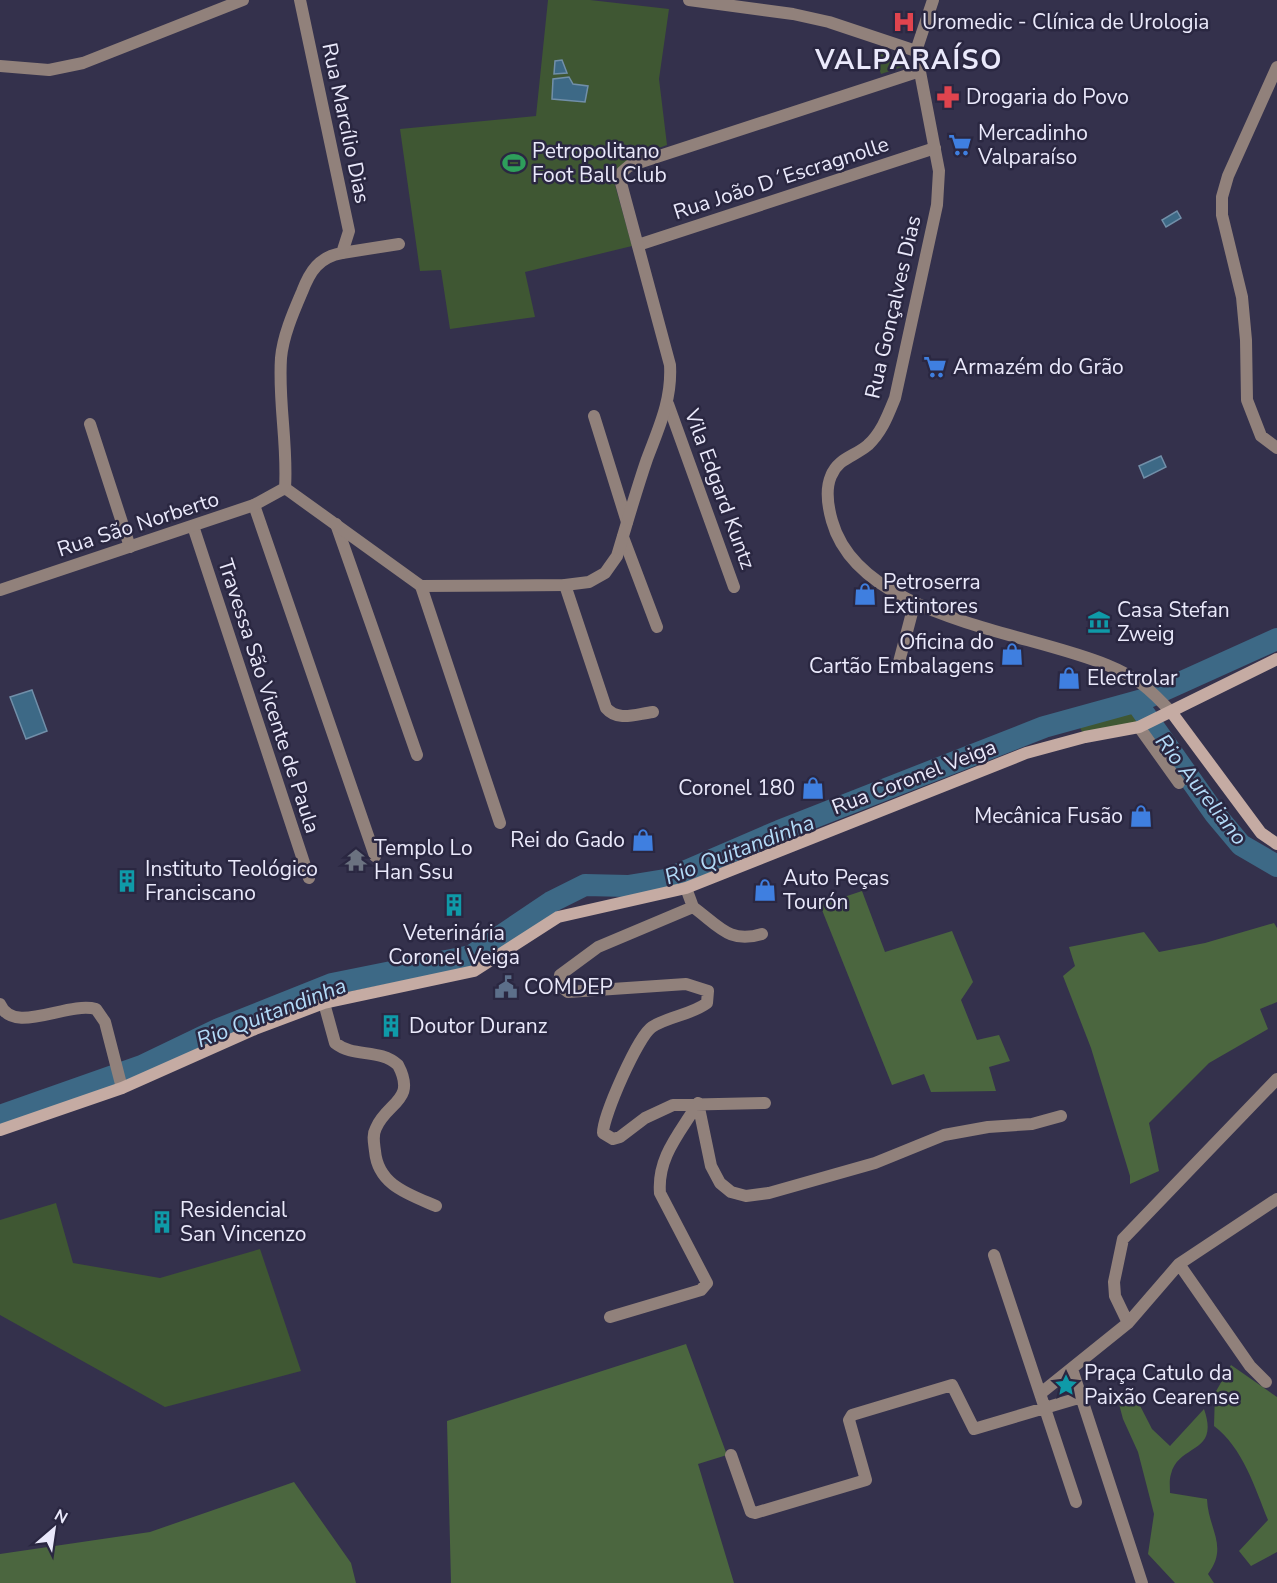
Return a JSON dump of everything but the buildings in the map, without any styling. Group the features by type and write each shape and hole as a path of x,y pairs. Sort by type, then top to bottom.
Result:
{"main road":[{"name":"Rua Coronel Veiga","path":"0,1130 122,1088 255,1029 324,1003 474,971 558,918 686,888 1026,753 1085,736 1139,727 1172,713 1277,659"},
{"path":"1172,713 1261,833 1277,844"}],"street":[{"path":"0,66 49,70 83,63 243,0"},
{"name":"Rua Marcílio Dias","path":"300,0 349,231 342,254"},
{"path":"689,0 794,14 829,22 916,51"},
{"name":"Rua Gonçalves Dias","path":"933,0 916,51 939,171 937,205 895,398 883,426 867,446 839,462 830,477 827,495 836,536 856,563 880,585 914,605 1080,655 1130,675 1147,686 1172,713"},
{"path":"1277,67 1228,176 1222,197 1222,215 1242,297 1246,340 1247,400 1261,436 1277,448"},
{"path":"421,586 566,585 588,582 605,573 617,556 668,404 670,365 621,183 622,172 629,166 920,71"},
{"name":"Rua João D´Escragnolle","path":"638,245 935,148"},
{"path":"399,244 328,255 318,263 296,306 284,341 281,377 285,488 421,586 500,823"},
{"name":"Vila Edgard Kuntz","path":"668,404 734,587"},
{"path":"594,416 627,522"},
{"path":"90,424 130,547"},
{"name":"Rua São Norberto","path":"0,590 254,505 285,488"},
{"path":"254,505 375,856"},
{"path":"336,524 417,755"},
{"name":"Travessa São Vicente de Paula","path":"193,526 309,878"},
{"path":"623,537 657,627"},
{"path":"566,585 606,708 612,715 620,717 653,712"},
{"path":"899,662 914,605"},
{"path":"1139,727 1179,783"},
{"path":"686,888 693,907 734,937 745,939 762,934"},
{"path":"693,907 598,947 565,970 558,980 562,989 568,992 686,984 708,991 707,1003 701,1008 662,1021 648,1029 632,1057 605,1118 603,1133 613,1139 620,1137 645,1118 673,1105 765,1103"},
{"path":"324,1003 335,1043 352,1052 380,1054 398,1065 404,1083 402,1096 375,1128 373,1136 376,1161 390,1183 436,1206"},
{"path":"0,1004 5,1014 17,1019 64,1010 96,1009 105,1022 122,1088"},
{"path":"1128,1323 1115,1296 1114,1282 1123,1239 1277,1079"},
{"path":"698,1103 711,1166 720,1183 731,1192 746,1196 769,1192 875,1163 944,1135 988,1127 1032,1124 1061,1116"},
{"path":"610,1317 701,1290 707,1283 660,1193 659,1179 664,1159 698,1103"},
{"path":"1041,1393 1128,1323 1179,1264 1277,1199"},
{"path":"994,1256 1076,1502"},
{"path":"1179,1264 1250,1366 1266,1382"},
{"path":"1072,1369 1142,1583"},
{"path":"731,1455 752,1512 755,1513 866,1480 849,1420 852,1415 948,1385 955,1387 971,1427 974,1429 1082,1396"}],"green space":[{"name":"Petropolitano Foot Ball Club","path":"548,0 590,0 669,9 659,79 667,145 629,160 623,164 613,178 632,246 525,272 535,317 450,329 441,270 420,271 400,129 536,116"},
{"path":"873,51 902,60 905,66 881,74"},
{"path":"1135,706 1145,721 1082,732 1078,722"},
{"path":"862,891 885,952 952,931 973,982 961,1000 977,1040 999,1035 1010,1061 989,1067 996,1091 931,1092 924,1074 892,1085 820,905"},
{"path":"1274,923 1277,928 1277,1002 1260,1009 1268,1029 1209,1063 1149,1123 1159,1171 1130,1184 1130,1176 1091,1048 1063,976 1075,966 1069,947 1144,932 1159,952 1205,943"},
{"path":"56,1203 73,1263 160,1278 260,1249 301,1371 165,1407 0,1315 0,1220"},
{"path":"686,1344 727,1455 698,1464 734,1583 451,1583 447,1421"},
{"path":"1231,1365 1277,1397 1277,1552 1251,1566 1239,1551 1268,1520 1240,1457 1233,1445 1214,1426 1215,1393"},
{"path":"1132,1390 1152,1429 1170,1446 1204,1409 1208,1424 1207,1434 1203,1442 1175,1464 1170,1476 1170,1493 1207,1499 1217,1546 1217,1555 1208,1574 1214,1583 1175,1583 1148,1554 1154,1514 1138,1452 1123,1419 1116,1393"},
{"path":"294,1482 351,1563 356,1583 0,1583 0,1554 150,1532"}],"water":[{"path":"562,60 567,73 554,74 555,61"},
{"path":"569,77 573,84 588,86 585,102 552,99 553,79"},
{"path":"1177,211 1181,218 1166,227 1162,220"},
{"path":"1161,456 1166,467 1144,478 1139,466"},
{"path":"32,690 47,731 26,739 10,697"}],"waterway":[{"name":"Rio Quitandinha","path":"0,1116 142,1066 219,1029 332,984 471,956 551,902 585,885 628,886 665,880 779,831 1044,727 1142,700 1277,639"},
{"name":"Rio Aureliano","path":"1136,702 1215,814 1241,845 1277,866"}],"place":[{"name":"Uromedic - Clínica de Urologia","path":"904,22"},
{"name":"Drogaria do Povo","path":"948,97"},
{"name":"Mercadinho Valparaíso","path":"960,145"},
{"name":"Petropolitano Foot Ball Club","path":"514,163"},
{"name":"Armazém do Grão","path":"935,367"},
{"name":"Petroserra Extintores","path":"865,594"},
{"name":"Casa Stefan Zweig","path":"1099,622"},
{"name":"Oficina do Cartão Embalagens","path":"1012,654"},
{"name":"Electrolar","path":"1069,678"},
{"name":"Coronel 180","path":"813,788"},
{"name":"Mecânica Fusão","path":"1141,816"},
{"name":"Rei do Gado","path":"643,840"},
{"name":"Templo Lo Han Ssu","path":"356,860"},
{"name":"Instituto Teológico Franciscano","path":"127,881"},
{"name":"Auto Peças Tourón","path":"765,890"},
{"name":"Veterinária Coronel Veiga","path":"454,905"},
{"name":"COMDEP","path":"506,987"},
{"name":"Doutor Duranz","path":"391,1026"},
{"name":"Residencial San Vincenzo","path":"162,1222"},
{"name":"Praça Catulo da Paixão Cearense","path":"1066,1385"}],"district":[{"name":"VALPARAÍSO","path":"909,60"}]}
